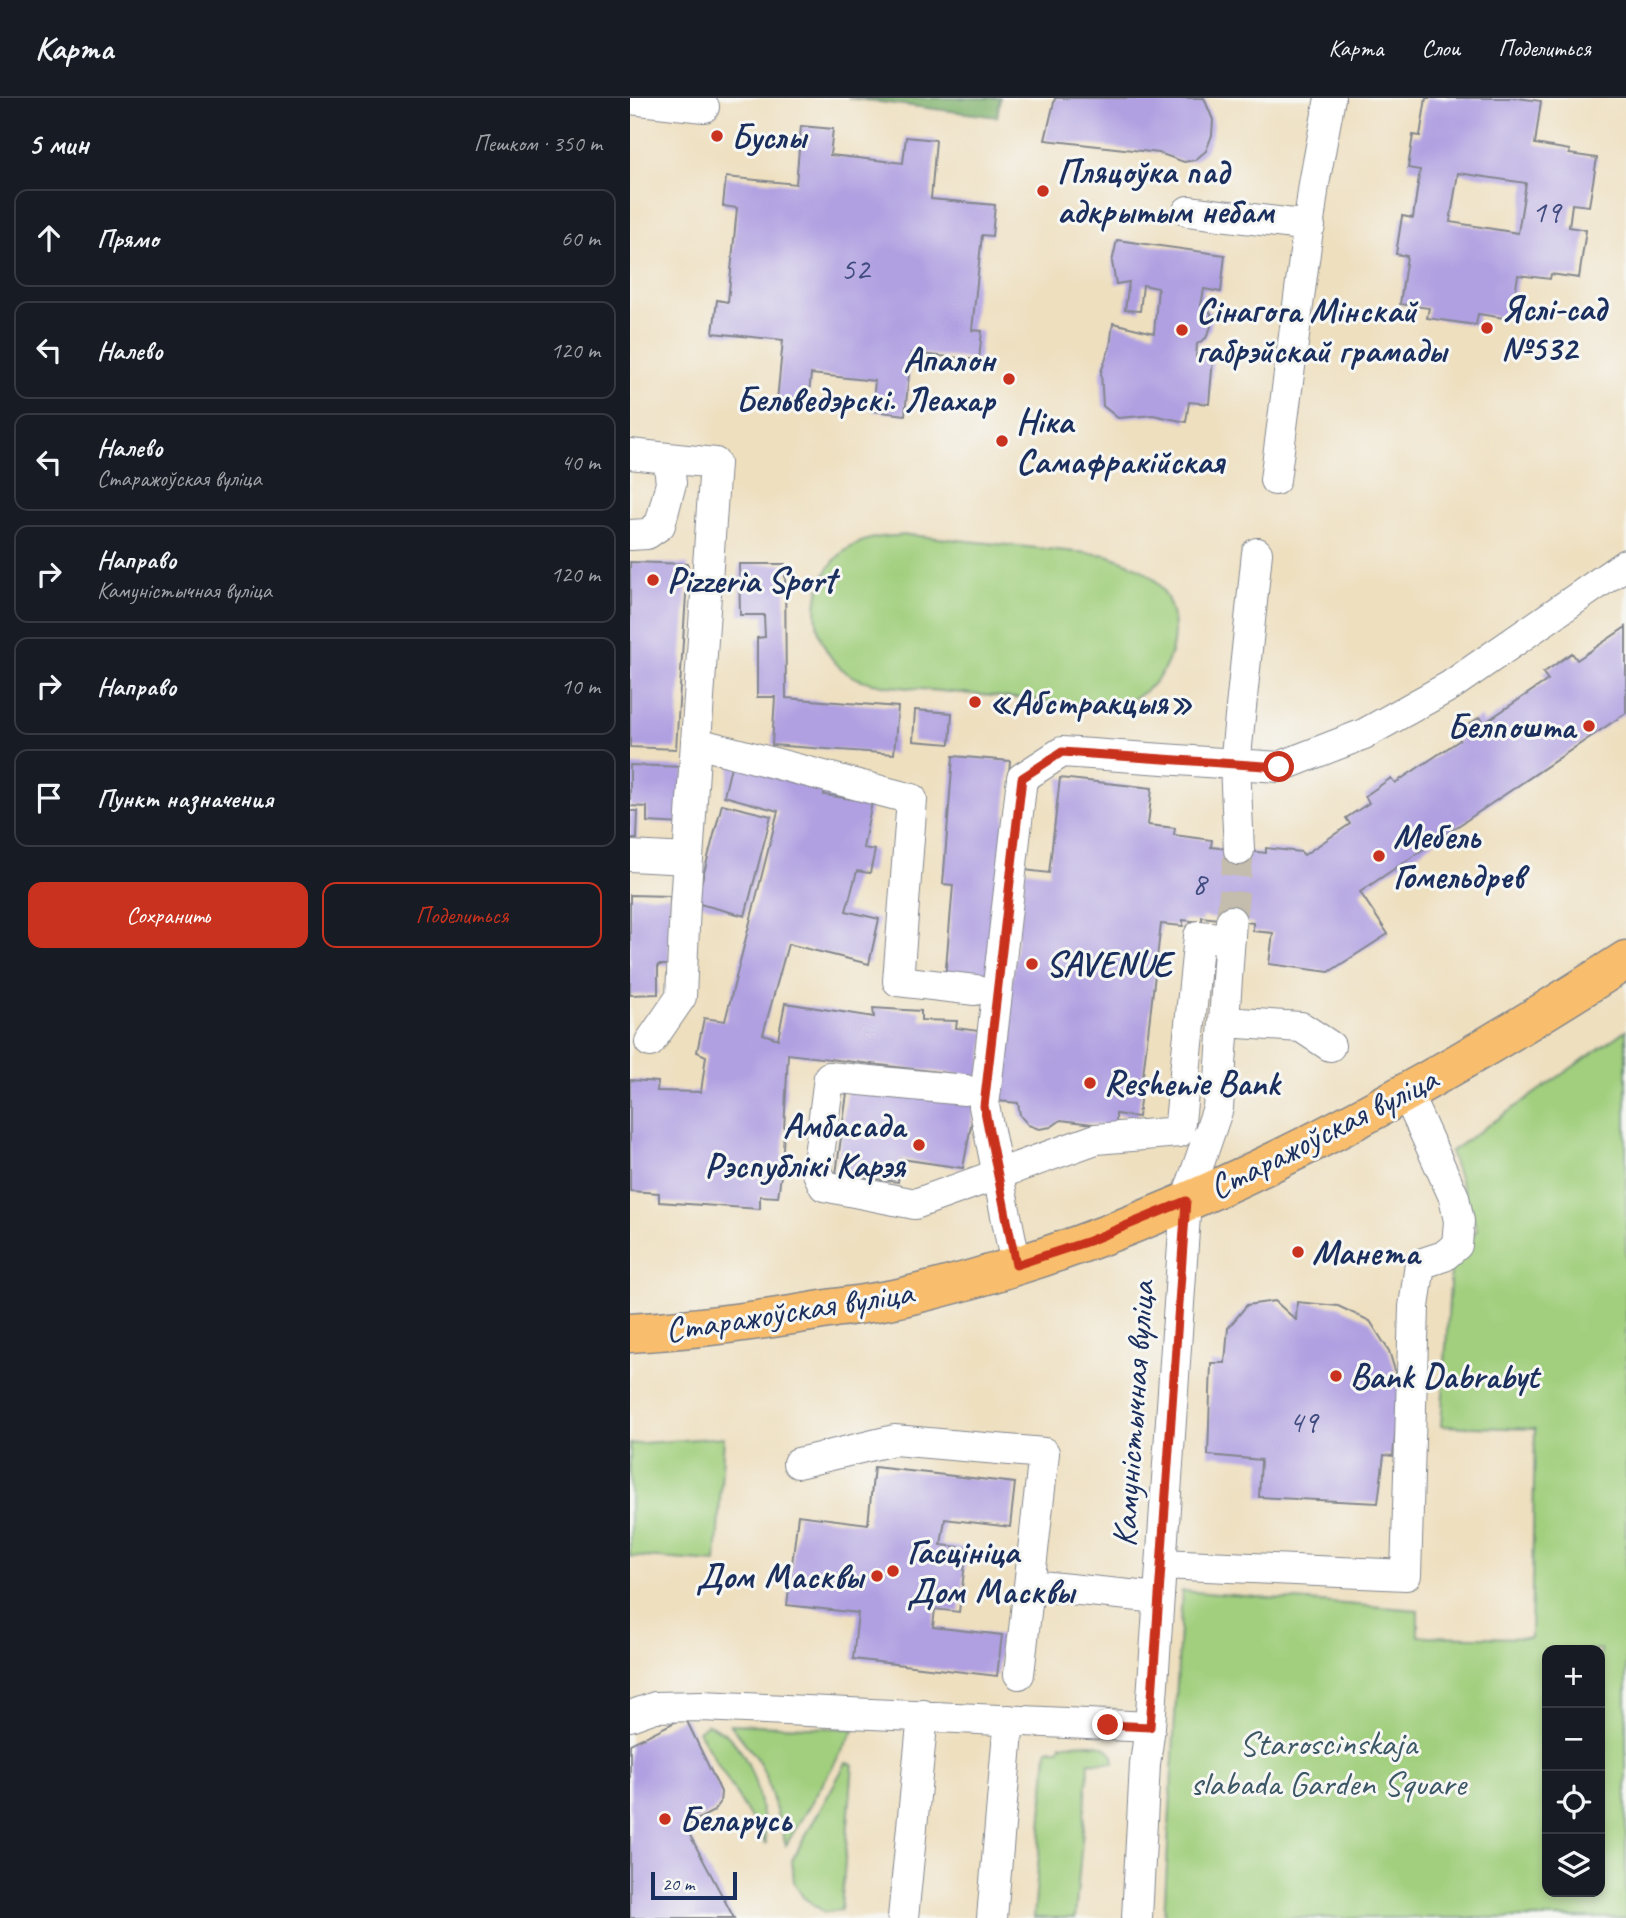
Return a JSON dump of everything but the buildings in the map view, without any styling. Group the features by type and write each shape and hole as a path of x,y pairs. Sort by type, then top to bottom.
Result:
{"main road":[{"name":"Старажоўская вуліца","path":"630,1333 737,1323 890,1299 1016,1265 1089,1241 1291,1153 1407,1094 1518,1029 1626,960"}],"street":[{"path":"1275,480 1314,184 1330,98"},
{"path":"630,99 704,107"},
{"path":"1188,211 1310,226"},
{"path":"630,454 715,463 681,997 650,1042"},
{"path":"630,535 647,534 660,525 671,483 668,458"},
{"path":"1239,850 1235,765 1257,553"},
{"path":"1016,1265 984,1106 1022,778 1062,752 1279,767 1364,734 1450,686 1626,564"},
{"path":"697,743 912,799 898,981 975,990"},
{"path":"630,856 688,859"},
{"name":"Камуністычная вуліца","path":"998,1176 1096,1139 1179,1132 1199,936 1230,930 1219,1108 1186,1201 1136,1918"},
{"path":"1224,1022 1301,1027 1330,1046"},
{"path":"965,1090 829,1077 817,1171 824,1185 915,1204 998,1176"},
{"path":"1161,1564 1406,1575 1414,1307 1420,1264 1444,1256 1457,1245 1458,1221 1454,1197 1407,1094"},
{"path":"798,1463 894,1440 1044,1453 1019,1674"},
{"path":"1030,1585 1159,1598"},
{"path":"630,1716 655,1707 702,1706 1150,1727"},
{"path":"904,1918 923,1715"},
{"path":"992,1918 1009,1720"}],"green space":[{"path":"848,98 1000,98 997,117"},
{"path":"909,535 1107,555 1139,568 1155,580 1164,593 1174,622 1171,653 1165,667 1140,695 1123,702 1099,706 888,686 852,676 832,659 822,642 816,603 821,584 830,567 843,552 861,542 879,537"},
{"name":"Staroscinskaja slabada Garden Square","path":"1626,1030 1626,1918 1164,1918 1182,1591 1418,1610 1418,1636 1531,1638 1535,1429 1441,1426 1451,1268 1477,1229 1450,1152"},
{"path":"724,1437 716,1562 630,1556 630,1444"},
{"path":"708,1724 736,1744 745,1759 758,1792 766,1844 698,1731"},
{"path":"730,1724 855,1729 786,1845 766,1776 757,1758"},
{"path":"1086,1743 1102,1746 1108,1749 1114,1763 1089,1762 1075,1918 1034,1918 1047,1752 1048,1749 1060,1749 1061,1744"},
{"path":"846,1763 853,1764 841,1910 824,1912 803,1897 794,1882 792,1860"}],"tunnel":[{"path":"1231,921 1239,850"}],"place":[{"name":"Буслы","path":"717,136"},
{"name":"Пляцоўка пад адкрытым небам","path":"1043,191"},
{"name":"Яслі-сад №532","path":"1487,328"},
{"name":"Сінагога Мінскай габрэйскай грамады","path":"1182,330"},
{"name":"Апалон Бельведэрскі. Леахар","path":"1009,379"},
{"name":"Ніка Самафракійская","path":"1002,441"},
{"name":"Pizzeria Sport","path":"653,580"},
{"name":"«Абстракцыя»","path":"975,702"},
{"name":"Белпошта","path":"1589,726"},
{"name":"Мебель Гомельдрев","path":"1379,856"},
{"name":"SAVENUE","path":"1032,964"},
{"name":"Reshenie Bank","path":"1090,1083"},
{"name":"Амбасада Рэспублікі Карэя","path":"919,1145"},
{"name":"Манета","path":"1298,1252"},
{"name":"Bank Dabrabyt","path":"1336,1376"},
{"name":"Гасцініца Дом Масквы","path":"893,1571"},
{"name":"Дом Масквы","path":"877,1576"},
{"name":"Беларусь","path":"665,1819"}],"route":[{"path":"1108,1725 1150,1727 1186,1201 1089,1241 1016,1265 984,1106 1022,778 1062,752 1279,767"}]}
